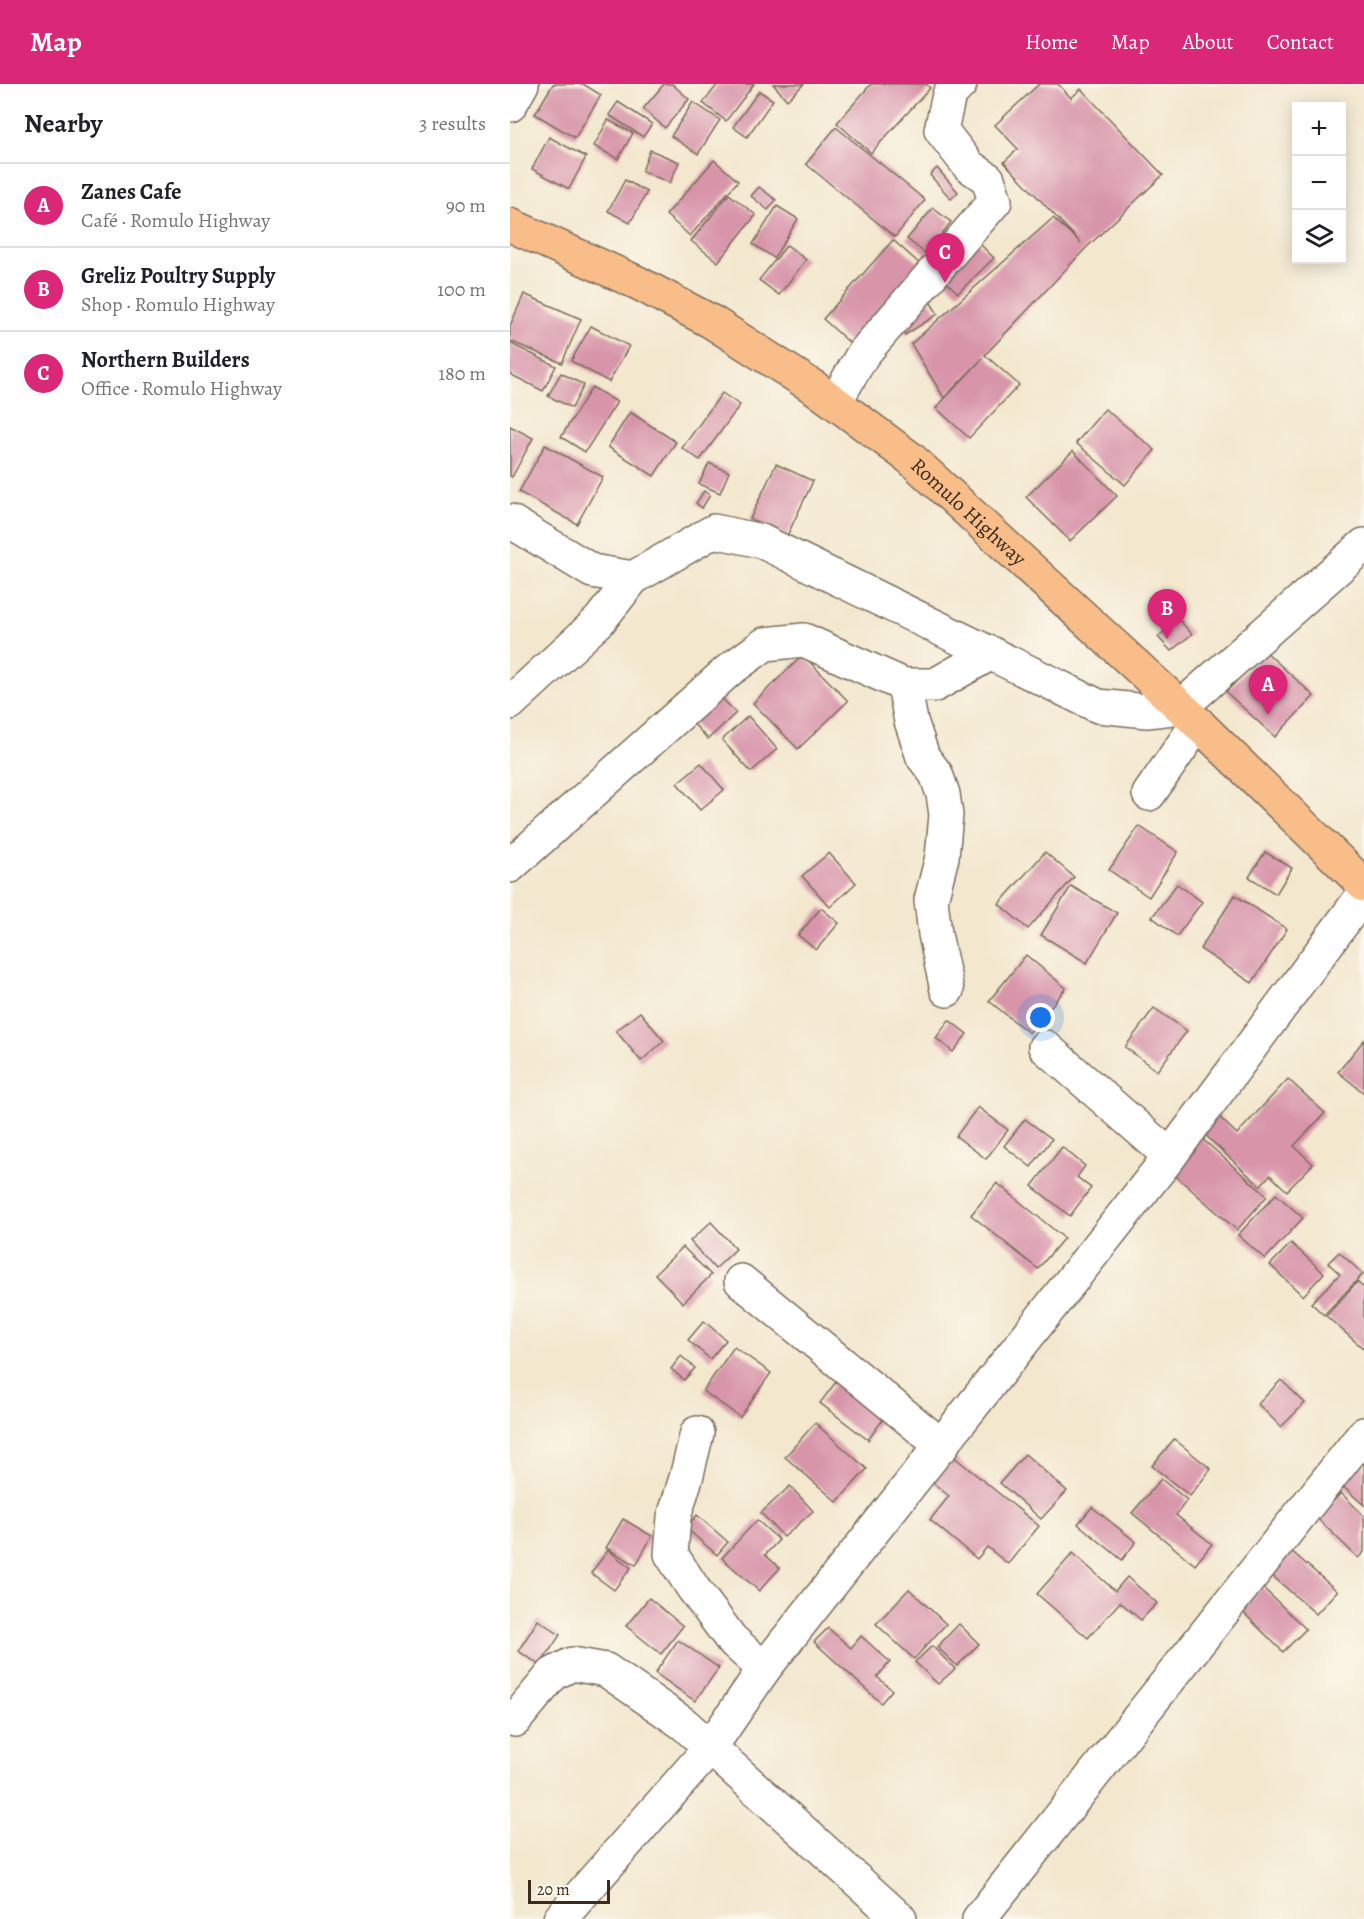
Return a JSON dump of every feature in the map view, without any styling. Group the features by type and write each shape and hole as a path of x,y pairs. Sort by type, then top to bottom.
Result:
{"highway":[{"name":"Romulo Highway","path":"510,225 638,283 712,322 835,402 910,458 1190,715 1364,885"}],"street":[{"path":"510,105 522,84"},
{"path":"835,402 863,354 995,201 988,179 969,166 941,130 949,95 960,84"},
{"path":"513,526 592,571 633,578"},
{"path":"510,703 599,621 633,578 714,531 761,541 1098,706 1190,715"},
{"path":"1149,794 1190,715 1361,552"},
{"path":"510,866 728,670 765,644 804,640 904,685 935,685 991,654"},
{"path":"904,685 911,721 923,757 936,774 945,805 942,857 931,900 935,934 947,990"},
{"path":"560,1919 710,1748 764,1669 1170,1156 1364,894"},
{"path":"1045,1047 1170,1156"},
{"path":"741,1281 942,1446"},
{"path":"697,1433 674,1517 672,1554 693,1588 730,1639 764,1669"},
{"path":"979,1919 1364,1434"},
{"path":"515,1720 553,1674 572,1664 606,1670 684,1724 900,1919"}],"building":[{"path":"553,84 583,84 601,95 575,138 535,114"},
{"path":"664,84 672,84 689,99 665,128 643,109"},
{"path":"718,84 754,84 726,121 703,103"},
{"path":"773,84 804,84 787,100"},
{"path":"871,84 926,84 930,88 871,153 837,123"},
{"path":"1039,84 1058,84 1071,98 1081,89 1163,175 1086,248 985,355 1019,385 969,438 936,408 983,358 944,398 911,344 1053,218 1081,243 1004,162 1018,149 995,125"},
{"path":"759,91 773,100 747,137 733,127"},
{"path":"618,102 652,124 643,137 609,115"},
{"path":"693,102 720,120 698,154 671,136"},
{"path":"608,120 633,133 618,159 594,146"},
{"path":"836,127 925,200 895,237 806,164"},
{"path":"549,137 586,157 569,189 532,169"},
{"path":"650,150 679,162 670,183 642,171"},
{"path":"714,160 738,181 690,236 666,215"},
{"path":"937,168 958,192 951,199 930,175"},
{"path":"625,180 647,192 630,223 608,211"},
{"path":"759,187 776,200 768,210 751,196"},
{"path":"729,194 756,215 718,262 691,241"},
{"path":"777,206 798,219 774,258 753,244"},
{"path":"933,208 951,222 926,254 907,239"},
{"path":"893,240 921,265 851,344 823,319"},
{"path":"977,241 994,258 958,293 941,277"},
{"path":"787,245 806,260 779,295 759,280"},
{"path":"524,294 581,319 562,363 510,341 510,326"},
{"path":"929,300 938,314 905,335 896,322"},
{"path":"591,326 629,346 609,382 571,361"},
{"path":"510,343 556,366 543,391 510,374"},
{"path":"561,373 584,385 572,408 548,396"},
{"path":"592,387 617,402 585,452 561,437"},
{"path":"722,393 740,405 700,460 682,448"},
{"path":"1105,409 1155,450 1125,485 1076,443"},
{"path":"630,412 676,442 654,476 608,447"},
{"path":"510,426 533,438 512,477 510,476"},
{"path":"545,445 603,477 577,524 519,492"},
{"path":"1073,451 1117,496 1070,541 1026,497"},
{"path":"709,463 729,472 720,493 699,484"},
{"path":"776,464 813,481 787,536 750,519"},
{"path":"704,491 710,495 702,508 696,503"},
{"path":"1178,619 1192,634 1171,651 1158,637"},
{"path":"1265,651 1314,696 1275,737 1226,692"},
{"path":"803,655 848,701 798,749 753,703"},
{"path":"716,692 736,713 708,739 688,718"},
{"path":"748,716 777,749 751,772 722,740"},
{"path":"701,763 724,790 700,810 677,783"},
{"path":"1139,826 1178,852 1149,897 1109,870"},
{"path":"1045,852 1074,877 1028,929 999,904"},
{"path":"1265,852 1292,868 1276,894 1249,877"},
{"path":"829,853 856,883 830,907 802,876"},
{"path":"1177,884 1202,902 1177,936 1152,917"},
{"path":"1071,886 1117,913 1087,963 1041,935"},
{"path":"1235,895 1287,929 1252,983 1200,949"},
{"path":"821,908 839,923 816,950 798,935"},
{"path":"1026,955 1066,988 1029,1033 989,1001"},
{"path":"1154,1008 1187,1031 1157,1071 1125,1047"},
{"path":"640,1012 664,1041 641,1061 616,1031"},
{"path":"949,1020 967,1034 953,1052 936,1038"},
{"path":"1364,1040 1364,1093 1338,1072"},
{"path":"1288,1079 1325,1113 1294,1146 1313,1164 1287,1191 1270,1175 1260,1186 1200,1130 1215,1113 1237,1134"},
{"path":"978,1107 1008,1130 986,1159 956,1136"},
{"path":"1025,1119 1052,1139 1031,1167 1004,1146"},
{"path":"1199,1136 1267,1196 1237,1230 1169,1170"},
{"path":"1062,1147 1085,1166 1077,1177 1091,1188 1070,1216 1032,1186"},
{"path":"997,1183 1064,1238 1038,1269 971,1215"},
{"path":"1276,1194 1303,1218 1265,1259 1238,1235"},
{"path":"711,1222 736,1249 715,1269 690,1241"},
{"path":"1291,1243 1324,1273 1303,1296 1270,1265"},
{"path":"683,1247 711,1275 683,1303 655,1274"},
{"path":"1339,1252 1363,1274 1324,1315 1311,1303 1340,1274 1328,1263"},
{"path":"1357,1282 1364,1288 1364,1349 1326,1316"},
{"path":"704,1321 726,1340 710,1359 688,1340"},
{"path":"734,1347 771,1373 740,1417 703,1391"},
{"path":"681,1356 695,1368 684,1380 671,1369"},
{"path":"842,1374 884,1418 868,1440 820,1403"},
{"path":"1281,1380 1305,1403 1281,1427 1258,1404"},
{"path":"815,1423 867,1469 837,1502 785,1457"},
{"path":"1174,1439 1211,1469 1190,1496 1152,1466"},
{"path":"1025,1454 1067,1491 1041,1519 1000,1483"},
{"path":"1364,1455 1364,1505 1339,1483"},
{"path":"953,1456 1039,1526 1008,1564 987,1547 977,1559 930,1520 949,1496 932,1482"},
{"path":"1161,1479 1187,1500 1176,1515 1212,1544 1195,1565 1132,1513"},
{"path":"790,1486 813,1511 784,1537 761,1513"},
{"path":"1341,1493 1364,1516 1364,1552 1358,1558 1317,1518"},
{"path":"1092,1507 1136,1542 1122,1560 1078,1524"},
{"path":"697,1515 728,1542 717,1555 686,1528"},
{"path":"623,1519 652,1536 636,1565 606,1548"},
{"path":"757,1520 779,1540 765,1555 780,1568 759,1591 722,1558"},
{"path":"1289,1549 1337,1591 1316,1614 1268,1572"},
{"path":"608,1550 631,1568 614,1590 591,1573"},
{"path":"1073,1553 1115,1591 1127,1577 1157,1603 1141,1620 1120,1602 1088,1638 1037,1594"},
{"path":"1262,1587 1306,1629 1283,1652 1240,1609"},
{"path":"909,1589 946,1624 914,1659 876,1624"},
{"path":"649,1598 683,1626 661,1654 626,1626"},
{"path":"538,1620 560,1635 540,1665 518,1651"},
{"path":"959,1624 979,1644 957,1666 937,1647"},
{"path":"828,1628 851,1648 861,1636 890,1662 877,1677 892,1690 881,1703 814,1642"},
{"path":"678,1640 719,1668 695,1701 655,1673"},
{"path":"932,1646 955,1669 938,1684 915,1662"}],"place":[{"name":"Northern Builders","path":"945,283"},
{"name":"Greliz Poultry Supply","path":"1167,639"},
{"name":"Zanes Cafe","path":"1268,715"}]}
